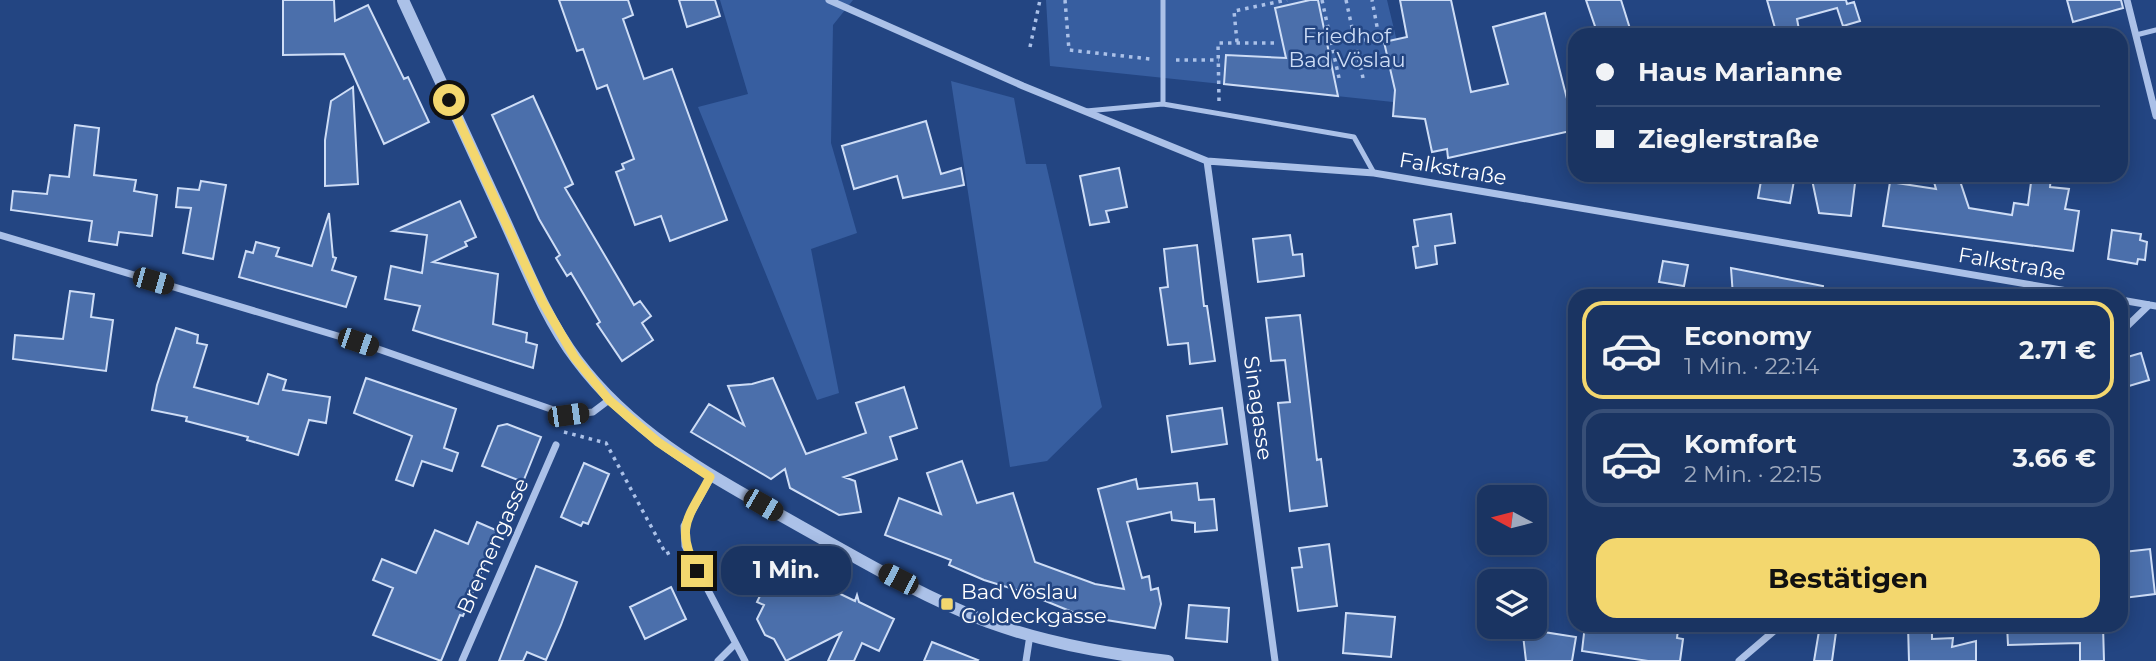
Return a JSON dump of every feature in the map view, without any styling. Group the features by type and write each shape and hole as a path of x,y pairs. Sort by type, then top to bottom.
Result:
{"street":[{"path":"403,0 542,301 575,358 609,400 658,442 710,477 947,604 988,622 1074,647 1168,661"},
{"name":"Falkstraße","path":"829,0 1207,161 1374,173 2056,289"},
{"path":"2127,0 2156,116"},
{"name":"Sinagasse","path":"1207,161 1275,661"},
{"path":"0,235 358,342 568,415 593,412 609,400"},
{"path":"2128,301 2153,305"},
{"path":"2128,326 2153,305"},
{"name":"Bremengasse","path":"462,661 556,445"},
{"path":"710,477 684,526 685,546 734,645 745,661"},
{"path":"1739,661 1773,632"},
{"path":"1026,661 1030,635"},
{"path":"718,661 734,645"}],"lane":[{"path":"1163,0 1163,104"},
{"path":"2136,35 2156,30"},
{"path":"1086,111 1163,104 1354,137 1374,173"}],"path":[{"path":"1030,47 1040,0"},
{"path":"1065,0 1069,50 1163,60 1219,60"},
{"path":"1237,43 1234,11 1287,0"},
{"path":"1322,0 1339,78"},
{"path":"1346,0 1363,78"},
{"path":"1356,42 1379,37 1372,0"},
{"path":"1218,113 1218,43 1276,43"},
{"path":"562,432 606,443 666,554 685,546"}],"green space":[{"path":"720,0 853,0 833,25 831,143 857,233 811,249 839,393 817,400 698,107 748,94"},
{"name":"Friedhof Bad Vöslau","path":"1046,0 1387,0 1412,104 1050,66"},
{"path":"951,81 1014,98 1026,164 1046,164 1102,407 1047,461 1010,467"}],"building":[{"path":"283,0 334,0 335,21 368,5 404,79 408,77 429,122 384,144 344,54 283,55"},
{"path":"559,0 628,0 633,15 623,19 644,79 672,69 727,220 670,241 661,216 635,225 616,172 624,169 622,164 634,159 607,85 597,89 583,49 577,51"},
{"path":"679,0 715,0 720,16 687,27"},
{"path":"1318,0 1338,96 1224,84 1226,55 1286,58 1275,8"},
{"path":"1400,0 1451,0 1471,92 1508,84 1493,27 1545,13 1568,103 1568,132 1448,158 1447,149 1432,152 1425,119 1393,116 1395,90 1384,42 1407,37"},
{"path":"1586,0 1621,0 1630,28 1596,28"},
{"path":"1767,0 1846,0 1847,4 1854,2 1860,21 1843,26 1837,8 1797,19 1799,28 1775,28"},
{"path":"2067,0 2121,0 2123,8 2073,22"},
{"path":"353,87 358,184 325,186 325,140 331,101"},
{"path":"533,96 573,184 565,188 634,305 640,301 651,316 642,323 653,340 622,361 597,324 600,322 571,273 567,276 556,258 560,255 539,219 492,115"},
{"path":"926,121 941,174 961,168 964,185 903,198 897,176 854,189 842,146"},
{"path":"75,125 99,128 94,175 136,180 134,191 157,195 152,236 119,232 117,245 89,241 92,221 11,210 13,191 47,194 50,175 69,177"},
{"path":"1119,168 1127,207 1106,211 1109,222 1090,225 1080,176"},
{"path":"201,181 226,185 213,259 183,253 191,208 176,207 178,188 199,190"},
{"path":"1761,182 1794,182 1790,203 1758,198"},
{"path":"1812,182 1855,182 1851,216 1819,213"},
{"path":"1890,182 1936,189 1934,182 1960,182 1969,208 2012,215 2014,203 2028,205 2031,182 2050,182 2050,187 2069,189 2065,209 2079,211 2073,251 1883,226"},
{"path":"460,201 476,237 465,242 467,246 433,262 498,274 493,324 527,333 526,342 537,345 533,368 413,330 420,306 385,299 391,266 422,273 427,235 393,231"},
{"path":"329,213 333,257 336,258 332,270 356,277 346,307 239,277 246,251 253,253 256,242 279,248 276,256 312,266"},
{"path":"1451,214 1455,243 1435,246 1437,264 1416,268 1413,247 1418,246 1414,220"},
{"path":"2112,230 2141,234 2140,240 2147,242 2145,260 2138,259 2137,264 2108,259"},
{"path":"1290,235 1293,255 1302,254 1304,276 1258,282 1253,239"},
{"path":"1197,245 1204,306 1207,306 1215,361 1190,364 1188,343 1168,345 1160,288 1168,287 1164,249"},
{"path":"1663,261 1688,265 1684,286 1659,282"},
{"path":"1731,268 1823,286 1823,289 1732,289"},
{"path":"70,291 94,294 91,317 113,320 106,371 13,359 15,335 63,339"},
{"path":"1300,315 1317,460 1321,459 1327,506 1290,511 1278,403 1290,402 1285,360 1271,361 1266,318"},
{"path":"176,328 198,335 197,343 207,345 194,387 258,404 268,374 286,380 283,390 330,397 326,423 309,420 298,455 247,440 248,437 186,421 187,417 152,410 157,385"},
{"path":"2141,353 2149,380 2129,386 2128,357"},
{"path":"366,378 456,409 444,448 458,453 452,471 422,461 413,486 396,480 412,436 354,413"},
{"path":"773,378 806,454 866,433 856,403 904,387 917,428 890,437 897,459 844,477 855,481 861,512 839,515 790,488 785,469 771,479 691,432 709,404 744,425 728,386 752,384"},
{"path":"1222,408 1227,444 1172,452 1167,416"},
{"path":"507,424 541,437 523,482 482,466 498,426"},
{"path":"962,461 977,503 1013,493 1035,562 1095,584 1124,589 1098,489 1136,479 1138,489 1197,483 1199,500 1214,499 1217,530 1195,532 1195,523 1172,520 1171,512 1127,522 1142,578 1149,576 1151,590 1158,588 1161,604 1155,628 1082,616 1026,593 984,580 949,565 951,560 885,535 899,498 941,514 927,473"},
{"path":"584,463 609,474 588,524 583,522 581,526 561,517"},
{"path":"477,522 498,531 441,661 373,635 393,588 373,580 382,559 416,573 435,530 468,544"},
{"path":"1329,544 1337,606 1298,611 1292,568 1302,567 1299,548"},
{"path":"2150,549 2155,594 2128,597 2128,552"},
{"path":"536,566 577,582 561,625 546,660 527,652 523,661 499,661"},
{"path":"773,569 802,583 805,577 855,601 857,595 859,602 894,619 879,651 862,643 854,661 828,661 841,633 786,661 774,639 765,635 757,619 764,605 757,602"},
{"path":"671,587 686,619 645,639 630,607"},
{"path":"1189,605 1229,608 1227,642 1186,638"},
{"path":"1346,613 1395,617 1391,657 1343,653"},
{"path":"1547,632 1576,637 1572,661 1526,661 1523,639 1547,639"},
{"path":"1584,632 1678,632 1677,638 1683,639 1680,661 1648,661 1582,651"},
{"path":"1819,632 1836,632 1832,661 1814,661"},
{"path":"1908,632 1932,632 1932,639 1953,638 1952,647 1976,641 1976,661 1909,661"},
{"path":"2007,632 2103,632 2104,661 2080,661 2080,643 2008,645"},
{"path":"932,642 978,660 924,661"}],"place":[{"name":"Bad Vöslau Goldeckgasse","path":"947,604"}],"route":[{"path":"449,100 542,301 575,358 609,400 658,442 710,477 684,526 685,546 697,571"}]}
